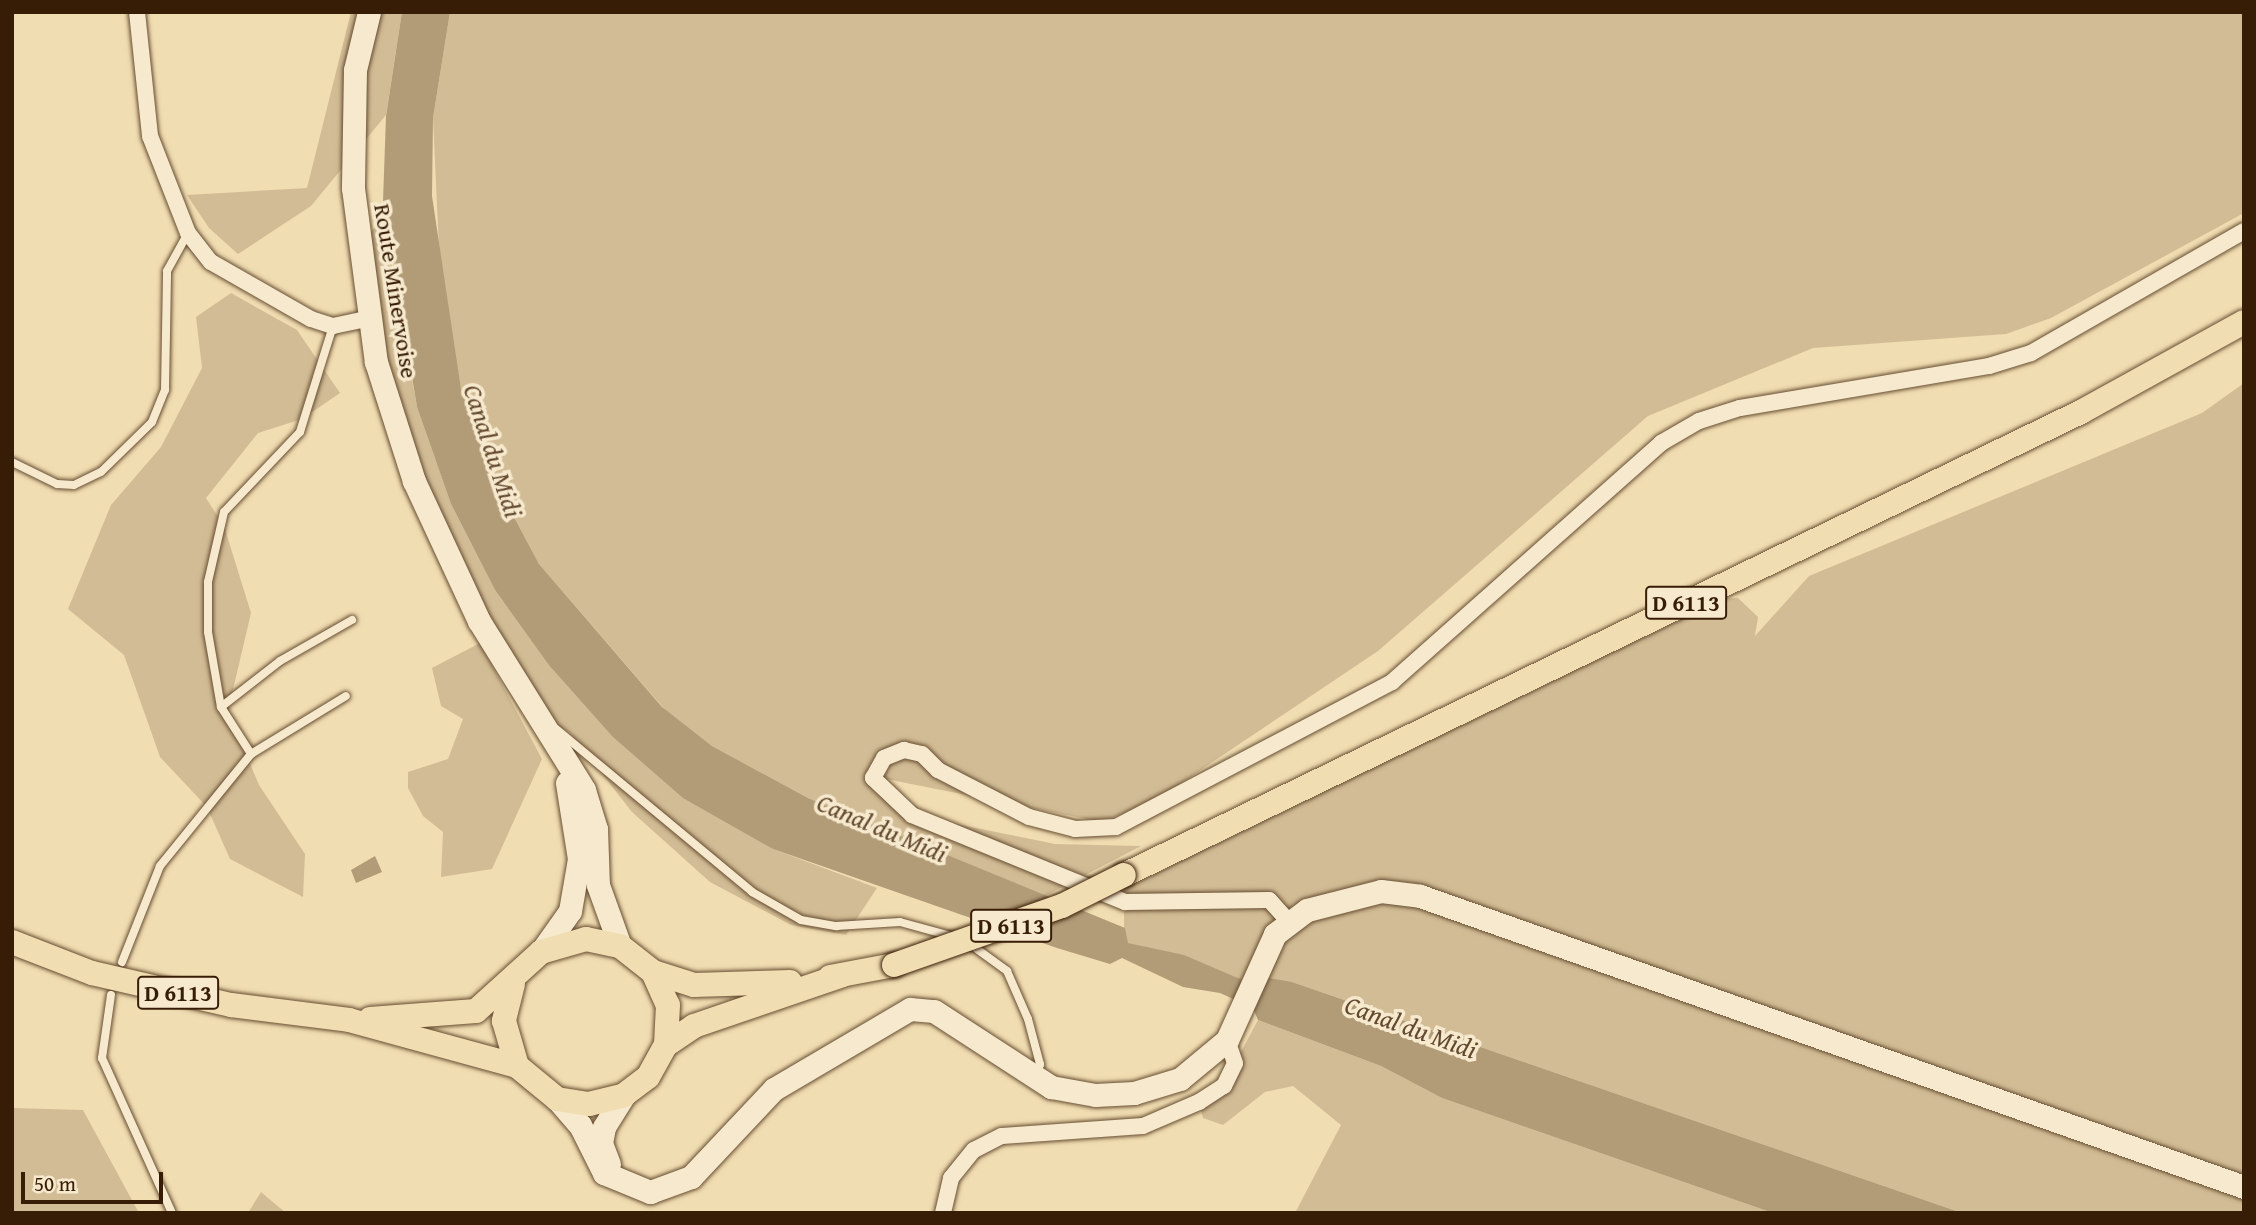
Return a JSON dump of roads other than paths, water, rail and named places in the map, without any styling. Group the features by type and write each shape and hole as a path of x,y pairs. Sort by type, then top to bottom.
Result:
{"main road":[{"name":"D 6113","path":"653,972 694,985 760,987 843,975 894,965 1062,906 2081,412 2244,322"},
{"path":"586,939 620,946 653,972 668,1005 666,1045 648,1077 624,1095 589,1104 557,1099 517,1066 504,1021 513,984 541,952 586,939"},
{"name":"D 6113","path":"12,942 92,973 231,1005 349,1020 517,1066"},
{"name":"D 6113","path":"666,1045 721,1013 802,993 843,975"},
{"name":"D 6113","path":"349,1020 476,1011 513,984"}],"street":[{"path":"137,12 150,136 188,233 211,262 333,326 370,318"},
{"name":"Route Minervoise","path":"369,12 355,70 353,188 376,362 414,481 479,621 584,790 596,830 598,885 620,946"},
{"path":"1290,923 1269,900 1125,902 912,815 873,778 884,758 904,750 922,754 938,770 1029,817 1075,829 1116,827 1392,681 1661,443 1699,421 1740,408 1989,366 2031,353 2244,231"},
{"path":"541,952 569,911 579,859 558,749"},
{"path":"557,1099 580,1125 604,1173 629,1188 650,1192 691,1177 774,1089 910,1009 934,1011 1051,1087 1095,1095 1134,1093 1180,1079 1232,1030 1256,971 1275,934 1290,923 1344,896 1381,891 1420,896 2244,1187"},
{"path":"943,1213 951,1178 974,1150 1002,1136 1143,1126 1190,1107 1224,1086 1236,1063 1232,1030"},
{"path":"624,1095 601,1143 606,1160 629,1188"}],"lane":[{"path":"12,462 57,484 74,485 101,472 152,422 165,390 167,271 188,233"},
{"path":"251,754 221,707 208,632 214,538 242,487 300,432 333,326"},
{"path":"221,707 280,661 352,620"},
{"path":"122,962 160,866 251,754 346,696"},
{"path":"537,714 752,892 801,920 836,926 900,922 984,950 1007,971 1018,994 1040,1064 1035,1076"},
{"path":"111,995 102,1058 172,1213"}],"water":[{"name":"Canal du Midi","path":"402,12 450,12 433,118 432,196 461,389 498,487 539,564 662,707 712,746 808,798 1125,928 1128,943 1184,955 1261,988 1269,978 1292,982 1962,1213 1773,1213 1442,1098 1381,1066 1258,1020 1253,1008 1220,993 1183,987 1122,958 1110,964 1057,948 773,849 683,798 613,737 548,664 495,590 451,504 417,407 383,201 386,116"},
{"path":"375,856 382,872 356,883 351,870"}]}
